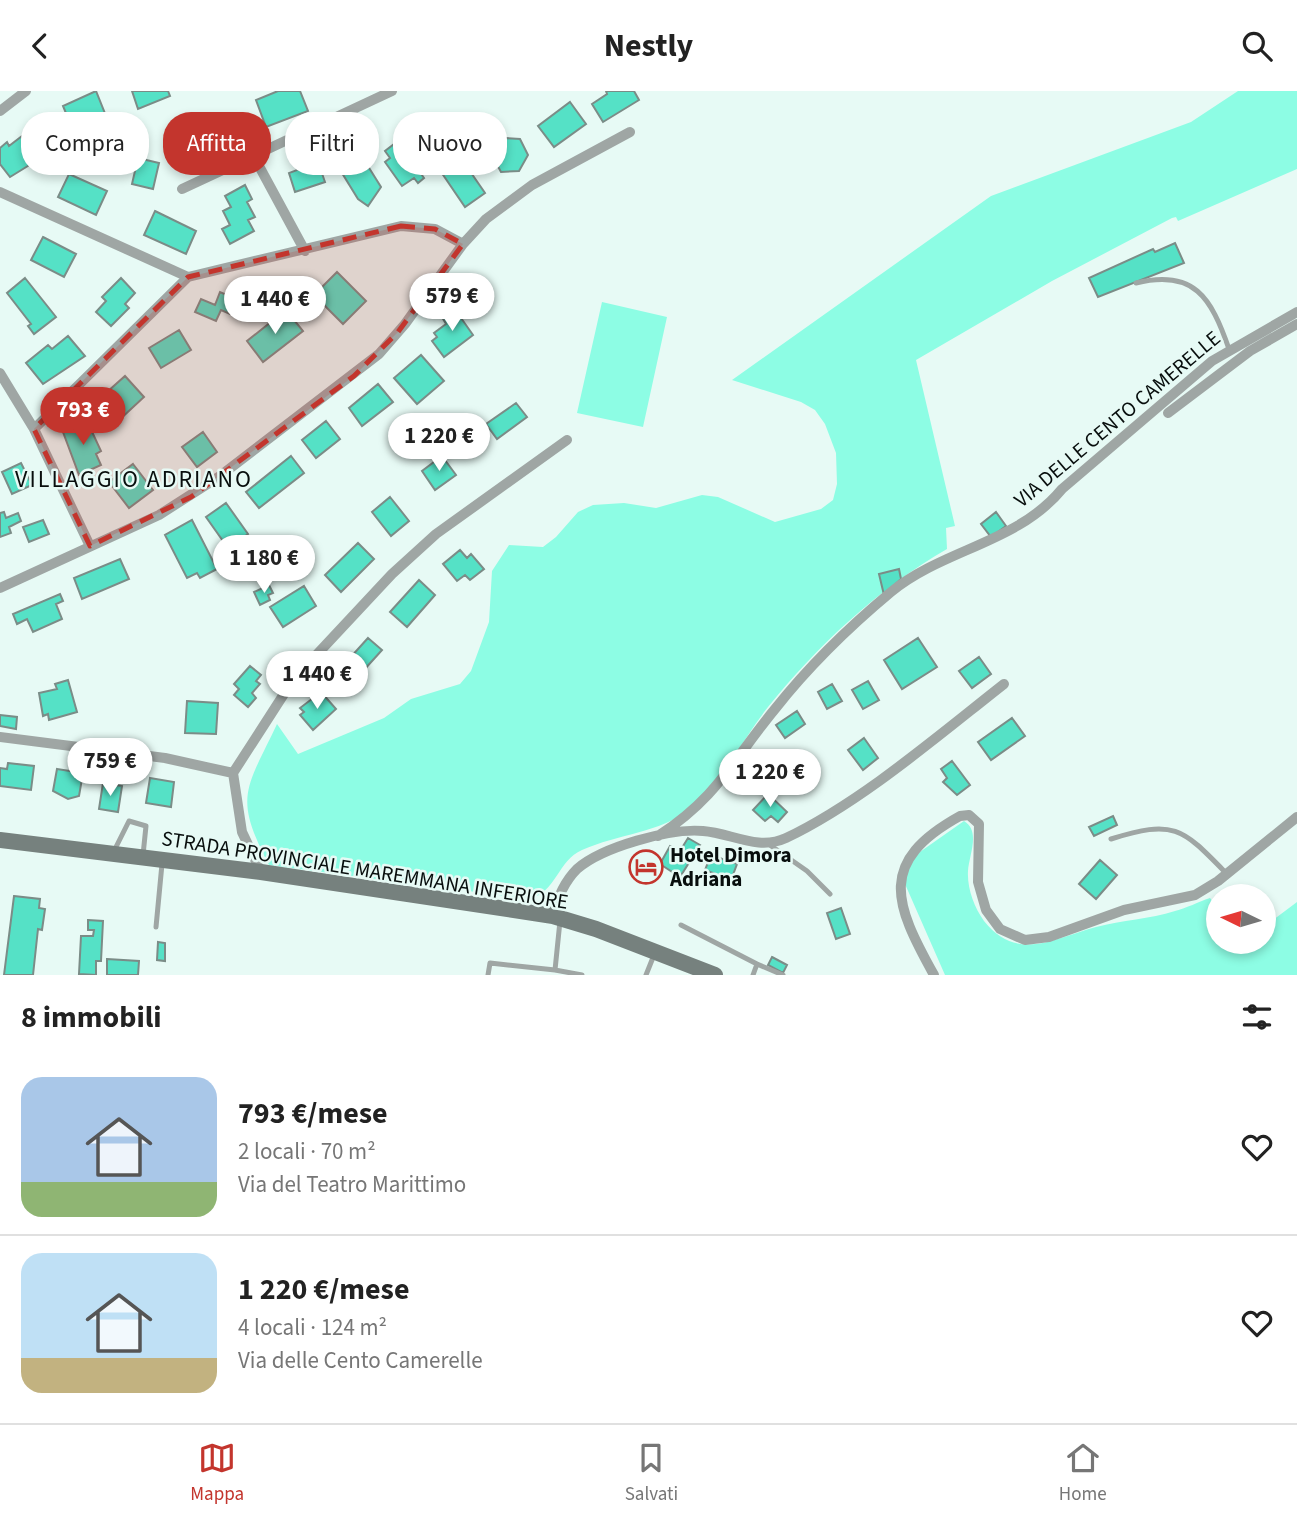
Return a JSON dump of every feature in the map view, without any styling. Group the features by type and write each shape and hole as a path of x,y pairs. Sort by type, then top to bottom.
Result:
{"main road":[{"name":"STRADA PROVINCIALE MAREMMANA INFERIORE","path":"0,840 261,872 556,917 656,951 715,975"}],"street":[{"path":"0,111 26,91"},
{"path":"271,147 392,91"},
{"path":"0,588 191,497 354,376 398,332 463,244 486,219 532,185 630,132"},
{"path":"183,189 212,175"},
{"path":"264,175 305,251"},
{"path":"0,192 188,277"},
{"path":"34,429 188,277 305,251 376,230 412,226 440,231 463,244"},
{"name":"VIA DELLE CENTO CAMERELLE","path":"658,836 702,804 780,702 831,648 889,594 923,569 1040,513 1062,489 1148,413 1228,349 1297,312"},
{"name":"VIA DELLE CENTO CAMERELLE","path":"1168,412 1250,351 1297,324"},
{"path":"0,373 34,429 90,546"},
{"path":"261,872 243,832 233,773 293,680 404,562 446,526 567,440"},
{"path":"766,843 787,837 831,813 922,748 1004,684"},
{"path":"0,737 165,758 233,773"},
{"path":"934,975 902,905 900,876 912,853 960,816 969,815 979,824 978,882 986,910 1000,929 1016,938 1049,937 1124,910 1190,898 1227,874 1297,817"},
{"name":"VIA DELLE CENTO CAMERELLE","path":"556,917 561,891 579,868 605,853 658,836 702,831 766,843"}],"lane":[{"path":"1136,283 1170,278 1189,285 1213,310 1228,349"},
{"path":"113,854 129,821 146,826 142,858"},
{"path":"1111,839 1140,830 1168,827 1186,835 1227,874"},
{"name":"VIA DELLE CENTO CAMERELLE","path":"766,843 807,871 831,894"},
{"path":"156,927 162,860"},
{"path":"555,970 556,917"},
{"path":"681,926 783,975"},
{"path":"646,975 656,951"},
{"path":"488,975 490,963 582,975"},
{"path":"753,975 757,964"}],"highlighted area":[{"path":"401,226 435,229 463,244 398,332 354,376 191,497 90,546 34,429 188,277"}],"green space":[{"path":"1238,91 1297,91 1297,169 1178,221 1176,217 1172,218 1052,281 916,360 955,526 946,528 947,549 897,581 829,640 768,707 711,789 691,809 666,823 582,850 567,861 545,890 529,899 269,865 251,823 248,793 251,779 277,724 298,754 384,718 411,699 460,684 471,671 489,622 492,571 509,545 543,547 556,537 578,512 593,505 624,503 656,508 702,495 718,497 775,522 821,509 833,500 837,484 836,453 825,424 815,410 801,402 732,380 991,196 1191,122"},
{"path":"602,302 667,317 643,427 577,413"},
{"path":"964,821 969,825 973,844 968,877 974,904 984,921 997,934 1023,944 1037,944 1096,927 1165,914 1206,900 1206,954 1276,954 1276,918 1297,902 1297,975 945,975 905,884 908,867 917,854"}],"building":[{"path":"96,91 104,112 65,112 63,106"},
{"path":"132,91 168,91 170,96 138,109"},
{"path":"278,91 300,91 308,111 285,112 285,120 271,125 271,112 260,112 256,100"},
{"path":"606,91 634,91 639,100 603,122 592,104 607,94"},
{"path":"570,102 586,124 554,147 538,126"},
{"path":"21,137 21,170 10,177 0,164 0,148 7,142 9,146"},
{"path":"507,138 520,139 528,155 519,171 507,172"},
{"path":"393,145 393,173 385,162 390,158 385,151"},
{"path":"149,161 159,163 153,189 132,184 134,175 149,175"},
{"path":"69,175 107,191 96,215 58,197"},
{"path":"290,175 323,175 325,182 295,192"},
{"path":"343,175 374,175 381,187 368,206 358,199"},
{"path":"394,175 422,175 424,178 418,183 414,178 402,186"},
{"path":"443,175 473,175 485,193 465,207"},
{"path":"245,185 252,199 247,202 255,217 248,220 254,231 230,244 222,229 230,225 223,211 231,207 225,196"},
{"path":"155,211 196,231 186,254 144,235"},
{"path":"43,237 76,254 64,277 31,260"},
{"path":"1175,243 1184,263 1098,297 1089,278 1153,249 1155,252"},
{"path":"337,272 366,301 343,324 314,295"},
{"path":"25,278 56,317 34,334 28,326 31,324 7,293"},
{"path":"121,278 135,293 125,304 129,308 111,326 96,312 106,301 102,297"},
{"path":"251,287 258,303 230,314 221,310 216,321 195,312 201,299 215,305 220,292 229,296"},
{"path":"454,308 473,335 444,357 432,341 437,337 434,333 446,324 442,317"},
{"path":"286,310 303,331 263,362 247,341"},
{"path":"179,330 191,350 161,368 149,348"},
{"path":"68,336 85,356 43,384 26,363 48,345 52,349"},
{"path":"421,355 444,381 417,404 394,378"},
{"path":"125,376 144,397 118,421 98,400"},
{"path":"378,384 393,402 362,426 349,408"},
{"path":"516,403 527,417 497,439 486,424"},
{"path":"87,421 101,451 96,454 101,465 79,475 63,432"},
{"path":"326,421 340,439 316,458 302,440"},
{"path":"203,432 217,452 197,467 182,447"},
{"path":"291,456 304,473 259,508 246,492"},
{"path":"442,456 456,475 435,490 422,471"},
{"path":"21,463 32,485 12,494 2,472"},
{"path":"133,464 153,490 129,508 109,482"},
{"path":"390,497 409,521 391,536 372,512"},
{"path":"226,503 248,534 228,548 206,517"},
{"path":"4,512 6,518 18,513 21,521 9,527 11,533 0,537 0,513"},
{"path":"996,512 1006,526 991,537 981,524"},
{"path":"43,520 49,534 29,542 23,527"},
{"path":"192,520 217,569 200,578 197,573 187,578 165,535"},
{"path":"358,543 374,559 341,592 325,575"},
{"path":"460,550 467,558 471,554 484,569 470,580 465,575 457,581 443,564"},
{"path":"120,559 129,579 82,599 74,578"},
{"path":"899,569 901,579 884,595 879,574"},
{"path":"419,580 435,595 407,627 390,612"},
{"path":"269,585 273,593 268,595 270,600 260,605 254,592"},
{"path":"304,586 316,606 283,627 270,607"},
{"path":"60,594 63,601 56,604 62,619 33,632 27,619 17,624 13,614"},
{"path":"368,638 382,650 363,671 349,659"},
{"path":"918,638 937,667 902,689 884,660"},
{"path":"979,657 991,674 972,688 959,671"},
{"path":"250,666 261,675 256,681 260,684 252,693 256,698 248,707 234,695 239,689 234,684"},
{"path":"68,680 77,712 49,720 48,714 43,716 39,693 57,689 55,684"},
{"path":"868,681 879,700 863,709 852,690"},
{"path":"832,684 842,701 827,709 818,692"},
{"path":"321,692 336,709 313,730 300,715 304,712 300,708"},
{"path":"187,701 218,703 216,734 185,733"},
{"path":"797,711 805,724 785,738 776,725"},
{"path":"0,715 17,717 16,729 0,726"},
{"path":"1012,718 1025,736 991,760 978,742"},
{"path":"864,738 878,758 863,770 848,750"},
{"path":"751,756 758,761 746,776 739,771"},
{"path":"952,761 970,785 957,795 943,782 947,778 941,769"},
{"path":"8,763 34,766 31,790 0,786 0,768 7,769"},
{"path":"57,769 83,773 79,796 68,799 53,791"},
{"path":"150,778 174,782 171,807 146,803"},
{"path":"103,783 122,786 118,812 99,809"},
{"path":"768,794 787,812 778,822 771,816 765,821 753,810"},
{"path":"1113,816 1117,825 1094,836 1089,827"},
{"path":"688,838 700,845 680,877 660,864 670,846 680,851"},
{"path":"711,855 737,864 731,880 705,870"},
{"path":"1100,860 1117,875 1096,899 1079,884"},
{"path":"14,896 40,899 39,908 45,909 42,930 38,929 33,975 4,975"},
{"path":"841,908 850,934 836,939 827,913"},
{"path":"88,920 103,921 101,961 96,961 96,975 79,974 81,936 93,936 94,930 88,930"},
{"path":"158,942 165,943 165,961 157,960"},
{"path":"772,957 787,965 783,973 768,965"},
{"path":"107,959 139,961 138,975 107,975"}],"place":[{"name":"Hotel Dimora Adriana","path":"646,867"}],"district":[{"name":"VILLAGGIO ADRIANO","path":"134,479"}]}
